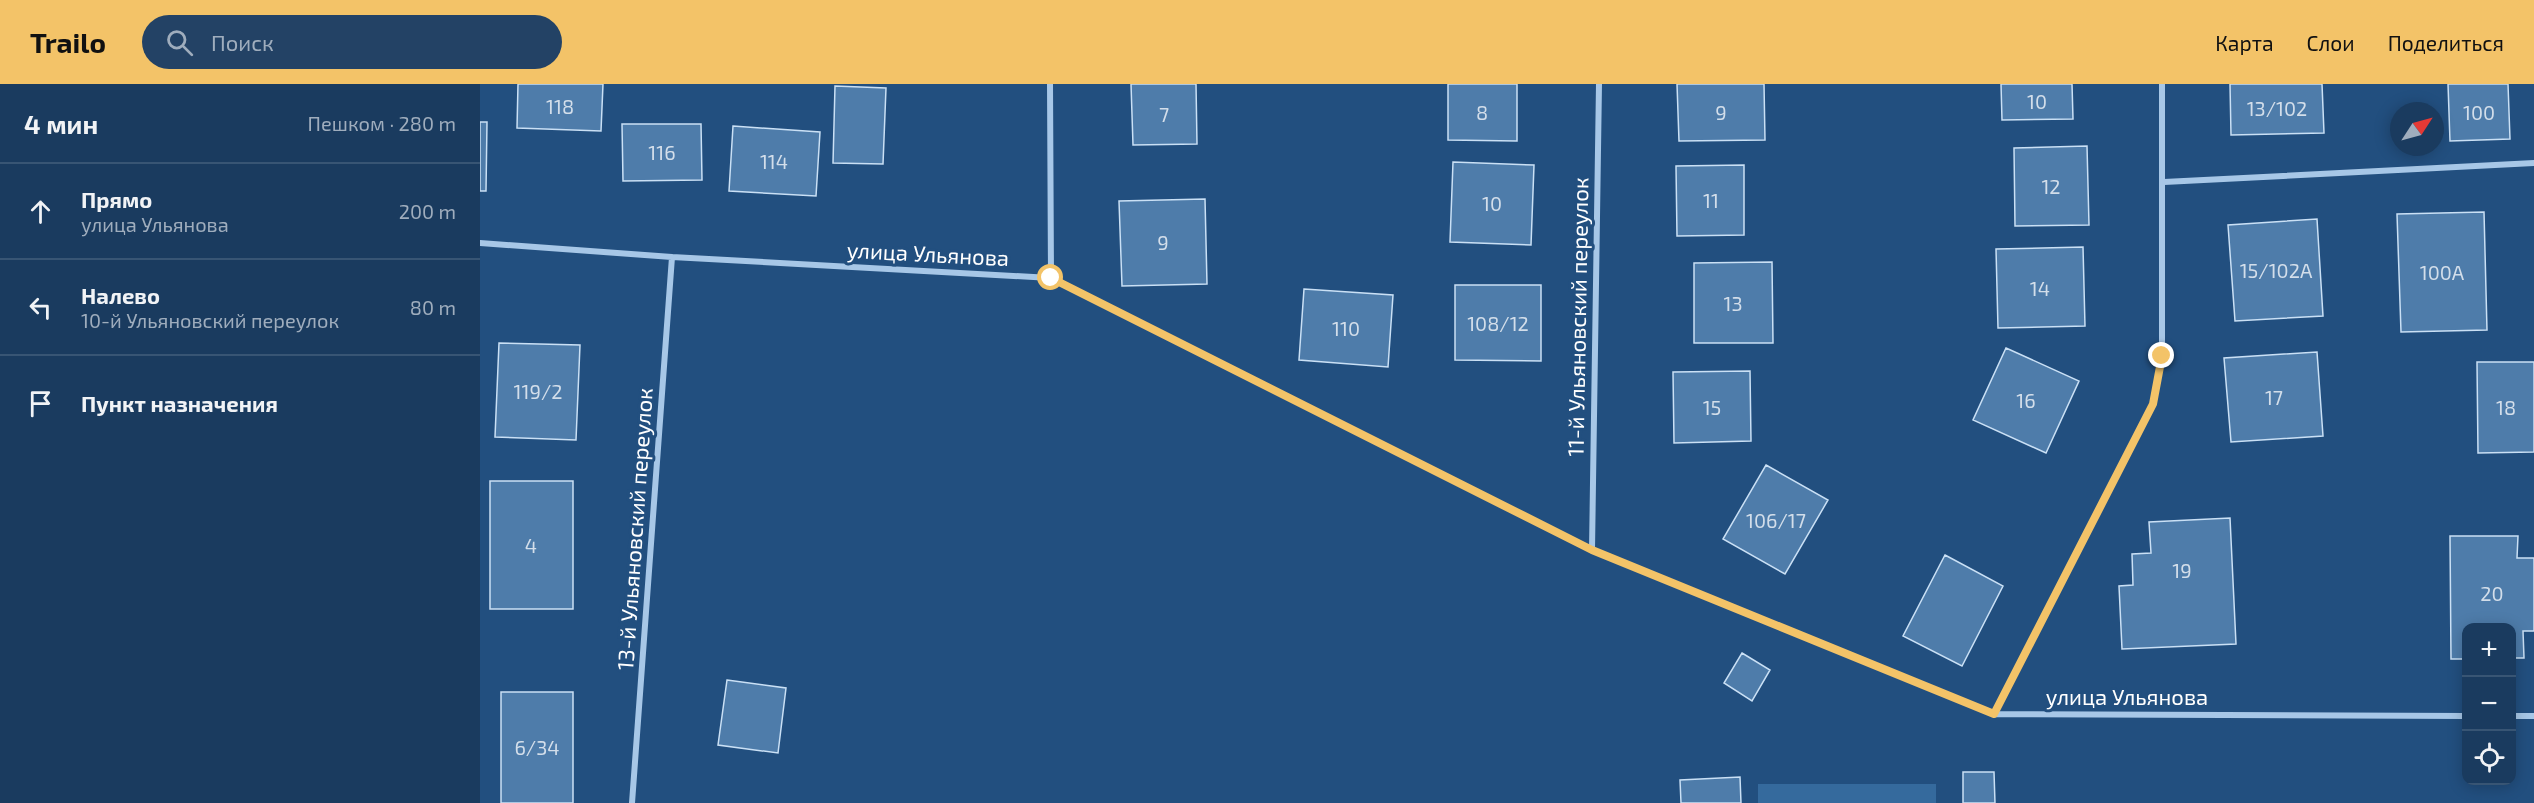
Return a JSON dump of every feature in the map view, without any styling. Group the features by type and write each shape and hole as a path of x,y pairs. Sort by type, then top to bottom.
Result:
{"street":[{"path":"1050,84 1051,278"},
{"name":"11-й Ульяновский переулок","path":"1592,550 1599,84"},
{"path":"1994,714 2153,404 2162,356 2164,182 2162,84"},
{"path":"2164,182 2534,164"},
{"name":"улица Ульянова","path":"480,243 672,257 1051,278 1592,550 1994,714 2462,716"},
{"name":"13-й Ульяновский переулок","path":"632,803 672,257"},
{"path":"2516,716 2534,716"}],"shaded area":[{"path":"1758,784 1936,784 1936,803 1758,803"}],"building":[{"path":"518,84 603,84 601,131 517,128"},
{"path":"1131,84 1196,84 1197,144 1133,145"},
{"path":"1448,84 1517,84 1517,141 1448,140"},
{"path":"1677,84 1764,84 1765,140 1679,141"},
{"path":"2001,84 2072,84 2073,119 2002,120"},
{"path":"2230,84 2322,84 2324,133 2231,135"},
{"path":"2448,84 2508,84 2510,139 2450,141"},
{"path":"835,86 886,88 883,164 833,163"},
{"path":"480,122 487,122 486,191 480,191"},
{"path":"622,124 701,124 702,180 623,181"},
{"path":"733,126 820,132 816,196 729,191"},
{"path":"2087,146 2089,225 2015,226 2014,148"},
{"path":"1453,162 1534,165 1531,245 1450,242"},
{"path":"1744,165 1744,235 1677,236 1676,166"},
{"path":"1205,199 1207,284 1122,286 1119,201"},
{"path":"2484,212 2487,330 2401,332 2397,214"},
{"path":"2317,219 2323,316 2235,321 2228,225"},
{"path":"2083,247 2085,326 1998,328 1996,249"},
{"path":"1772,262 1773,343 1694,343 1694,263"},
{"path":"1455,285 1541,285 1541,361 1455,360"},
{"path":"1304,289 1393,295 1388,367 1299,360"},
{"path":"499,343 580,345 576,440 495,437"},
{"path":"2006,348 2079,381 2046,453 1973,420"},
{"path":"2317,352 2323,436 2231,442 2224,358"},
{"path":"2477,362 2534,362 2534,452 2478,453"},
{"path":"1750,371 1751,441 1674,443 1673,372"},
{"path":"1766,465 1828,500 1785,574 1723,539"},
{"path":"490,481 573,481 573,609 490,609"},
{"path":"2230,518 2236,644 2122,649 2119,586 2133,585 2132,554 2151,553 2149,522"},
{"path":"2450,536 2518,536 2517,558 2534,558 2534,631 2523,631 2524,658 2516,658 2516,623 2462,623 2462,659 2451,659"},
{"path":"1945,555 2003,586 1962,666 1903,636"},
{"path":"1742,653 1770,670 1752,701 1724,683"},
{"path":"727,680 786,688 778,753 718,745"},
{"path":"501,692 573,692 573,803 501,803"},
{"path":"1963,772 1994,772 1995,803 1963,803"},
{"path":"1740,777 1741,803 1681,803 1680,780"}],"route":[{"path":"1051,278 1592,550 1994,714 2153,404 2162,356"}]}
